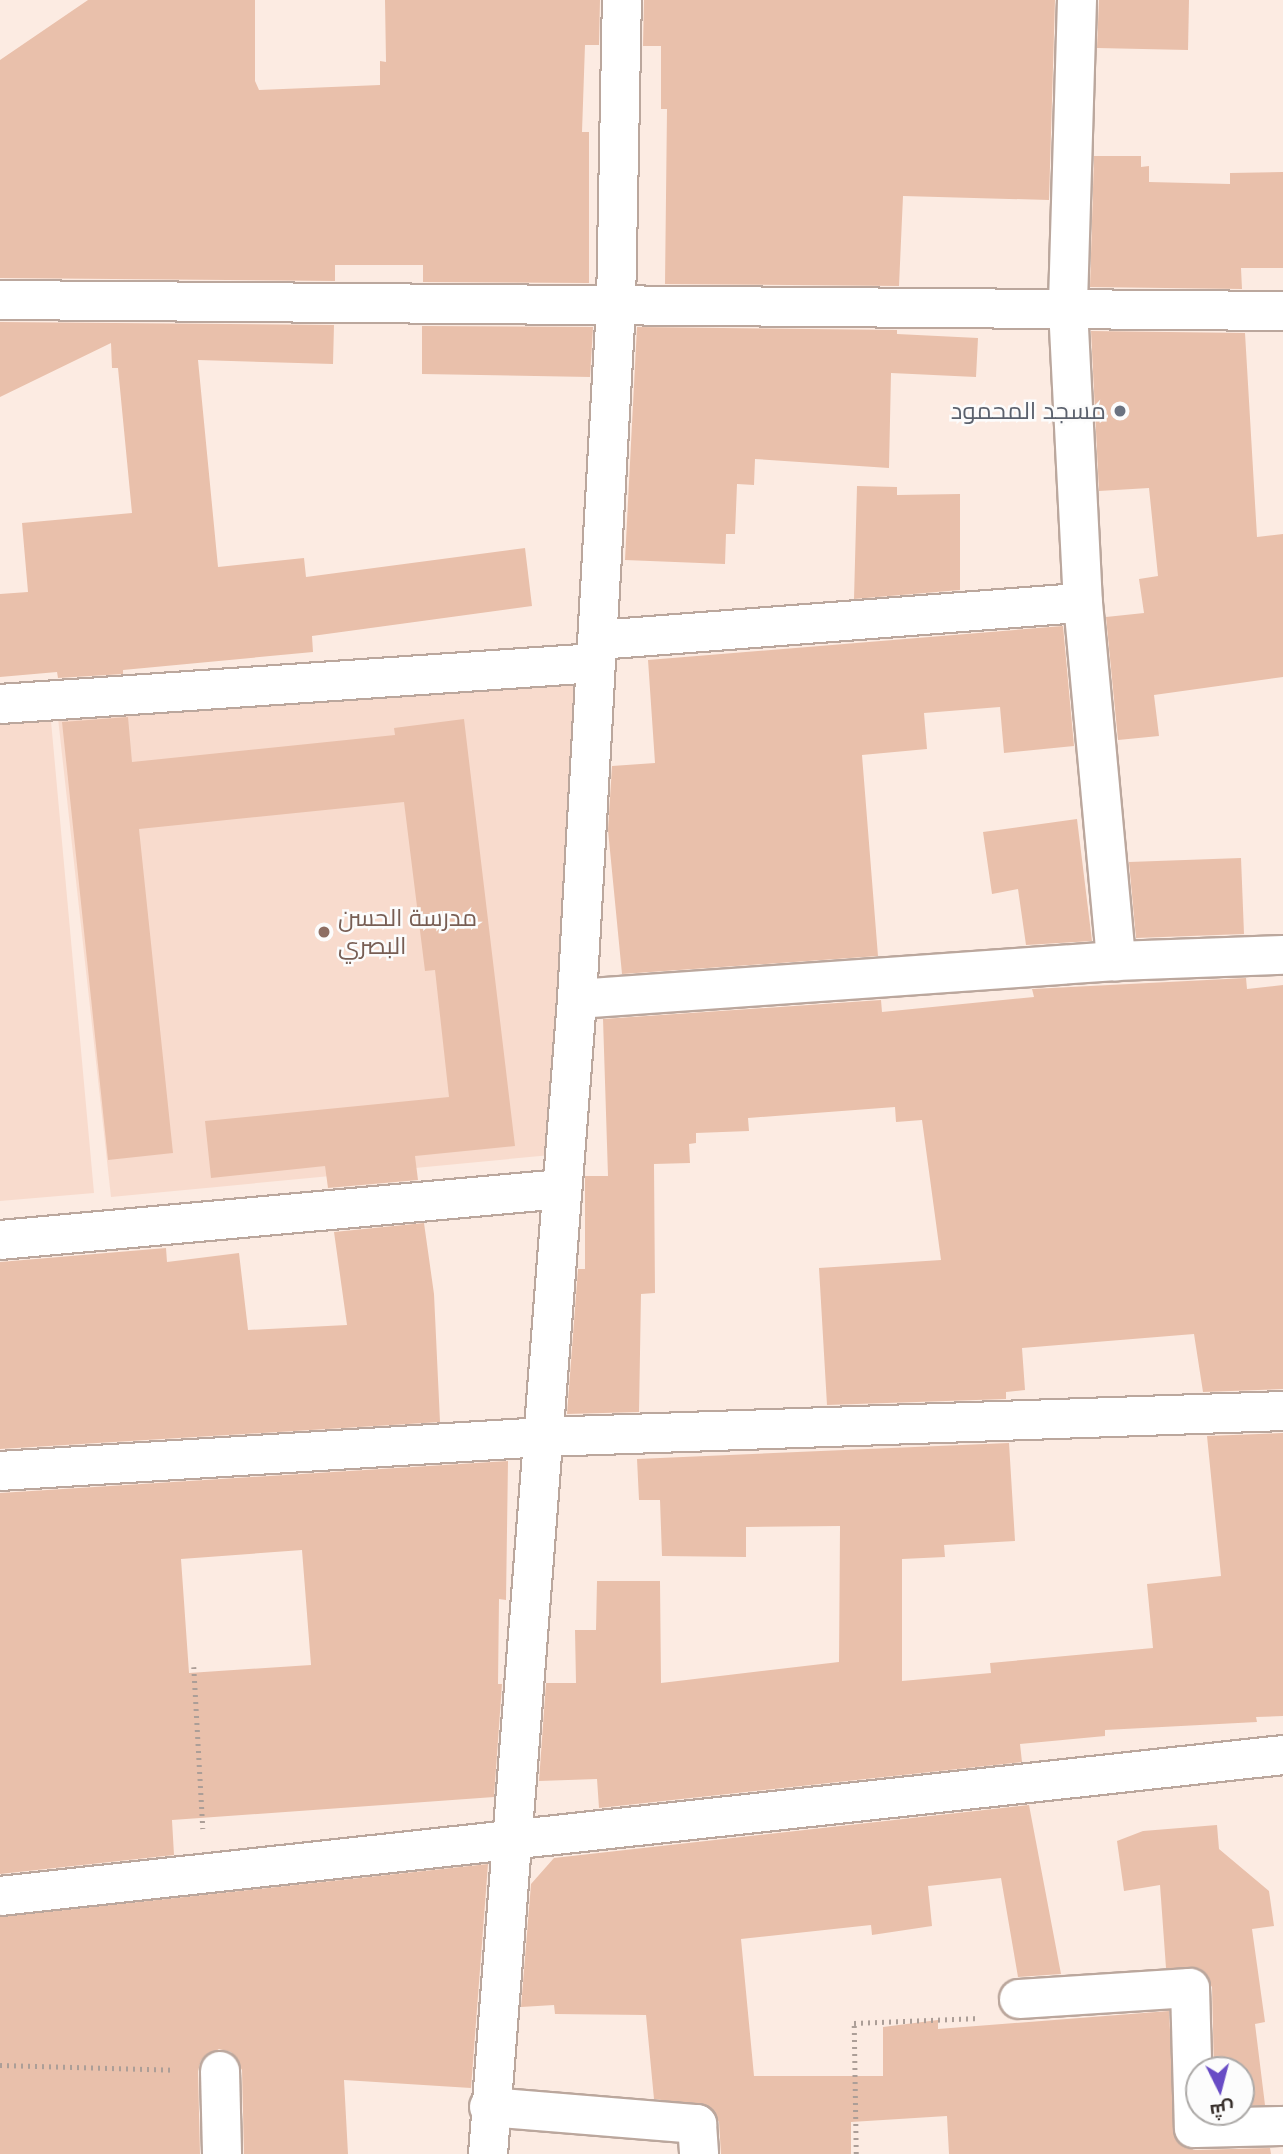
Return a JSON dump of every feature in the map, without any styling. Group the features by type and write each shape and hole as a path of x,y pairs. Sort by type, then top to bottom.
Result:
{"street":[{"path":"488,2154 489,2107 577,999 616,306 622,0"},
{"path":"1077,0 1068,308 1083,603 1115,961"},
{"path":"0,300 1283,311"},
{"path":"0,704 597,652 1083,603"},
{"path":"577,999 1115,961 1283,955"},
{"path":"0,1240 561,1189"},
{"path":"0,1471 543,1437 1283,1411"},
{"path":"0,1896 1283,1755"},
{"path":"1019,1999 1190,1988 1194,2128 1283,2126"},
{"path":"220,2071 222,2154"},
{"path":"489,2107 697,2124 699,2154"}],"path":[{"path":"194,1667 205,1872"},
{"path":"856,2154 853,2023 1020,2017 1019,1999"},
{"path":"0,2066 220,2071"}],"shaded area":[{"name":"مدرسة الحسن البصري","path":"583,673 551,1155 111,1197 57,709"},
{"path":"50,710 94,1193 0,1201 0,714"}],"building":[{"path":"88,0 255,0 255,81 259,90 380,85 380,61 386,62 385,0 600,0 599,45 585,45 582,132 589,132 589,283 423,282 423,265 335,265 335,281 0,278 0,60"},
{"path":"644,0 1055,0 1049,200 903,196 899,286 665,284 667,109 661,109 661,46 643,46"},
{"path":"1099,0 1189,0 1188,50 1097,48"},
{"path":"1094,156 1141,156 1141,167 1149,166 1149,182 1230,184 1230,173 1283,172 1283,268 1241,268 1242,289 1090,287"},
{"path":"0,322 334,325 333,364 198,360 218,567 304,558 306,577 525,548 532,606 312,636 313,652 123,670 123,674 58,678 57,672 0,677 0,594 28,592 22,523 132,513 118,368 112,368 111,343 0,397"},
{"path":"422,326 593,327 590,377 422,374"},
{"path":"637,327 897,330 897,334 978,338 976,377 891,373 889,468 755,459 754,485 737,484 735,534 726,534 725,564 625,560"},
{"path":"1091,331 1245,333 1257,537 1283,534 1283,677 1154,695 1159,736 1118,740 1106,617 1144,613 1139,579 1158,576 1149,488 1099,491"},
{"path":"857,486 897,487 897,495 960,494 960,590 854,599"},
{"path":"1063,626 1074,746 1004,753 1000,707 924,713 927,749 862,755 878,956 622,974 608,830 612,766 655,763 648,660"},
{"path":"128,717 132,762 395,735 394,728 464,719 515,1146 415,1156 418,1180 328,1188 325,1166 211,1178 205,1121 449,1097 435,970 425,971 404,802 139,829 173,1153 108,1160 62,722"},
{"path":"1077,819 1092,941 1026,945 1018,889 992,894 983,832"},
{"path":"1241,858 1244,934 1136,938 1129,862"},
{"path":"1246,978 1247,989 1283,985 1283,1389 1203,1392 1194,1334 1022,1348 1025,1390 1006,1392 1006,1399 827,1405 819,1268 941,1260 922,1120 896,1122 895,1107 748,1118 749,1131 696,1133 696,1143 689,1144 690,1163 654,1164 655,1293 641,1294 639,1412 567,1414 578,1269 585,1269 585,1176 608,1176 603,1019 881,1000 882,1012 1034,997 1032,989"},
{"path":"424,1223 434,1294 440,1422 0,1449 0,1262 166,1248 167,1262 239,1253 248,1330 347,1325 334,1232"},
{"path":"1283,1433 1283,1716 1256,1717 1257,1722 1105,1730 1105,1736 1020,1744 1022,1762 599,1808 597,1779 539,1781 546,1683 576,1683 575,1630 596,1630 597,1581 660,1581 661,1683 839,1662 840,1526 746,1527 746,1557 662,1556 660,1500 639,1500 637,1459 1009,1443 1015,1541 944,1545 945,1557 902,1559 902,1681 991,1673 990,1663 1153,1648 1147,1584 1221,1576 1207,1436"},
{"path":"508,1461 506,1600 499,1599 498,1684 502,1684 494,1797 172,1820 174,1855 0,1874 0,1493","holes":["302,1550 311,1665 189,1673 181,1559"]},
{"path":"1029,1805 1061,1974 1018,1977 1001,1878 928,1886 932,1926 872,1935 871,1925 741,1939 754,2076 883,2076 883,2027 938,2020 938,2029 1169,2011 1176,2140 1194,2150 1270,2148 1271,2154 949,2154 947,2116 851,2122 851,2154 721,2154 719,2122 709,2106 654,2099 646,2015 555,2014 554,2005 521,2007 531,1884 554,1858"},
{"path":"1217,1825 1219,1849 1269,1891 1274,1926 1252,1929 1265,2022 1255,2024 1265,2105 1255,2105 1255,2056 1214,2056 1212,1987 1199,1968 1166,1968 1160,1885 1124,1891 1117,1841 1143,1831"},
{"path":"488,1864 471,2088 344,2080 348,2154 244,2154 242,2070 231,2052 219,2049 201,2060 198,2071 200,2154 0,2154 0,1917"}],"place":[{"name":"مسجد المحمود","path":"1120,411"},
{"name":"مدرسة الحسن البصري","path":"324,932"}]}
